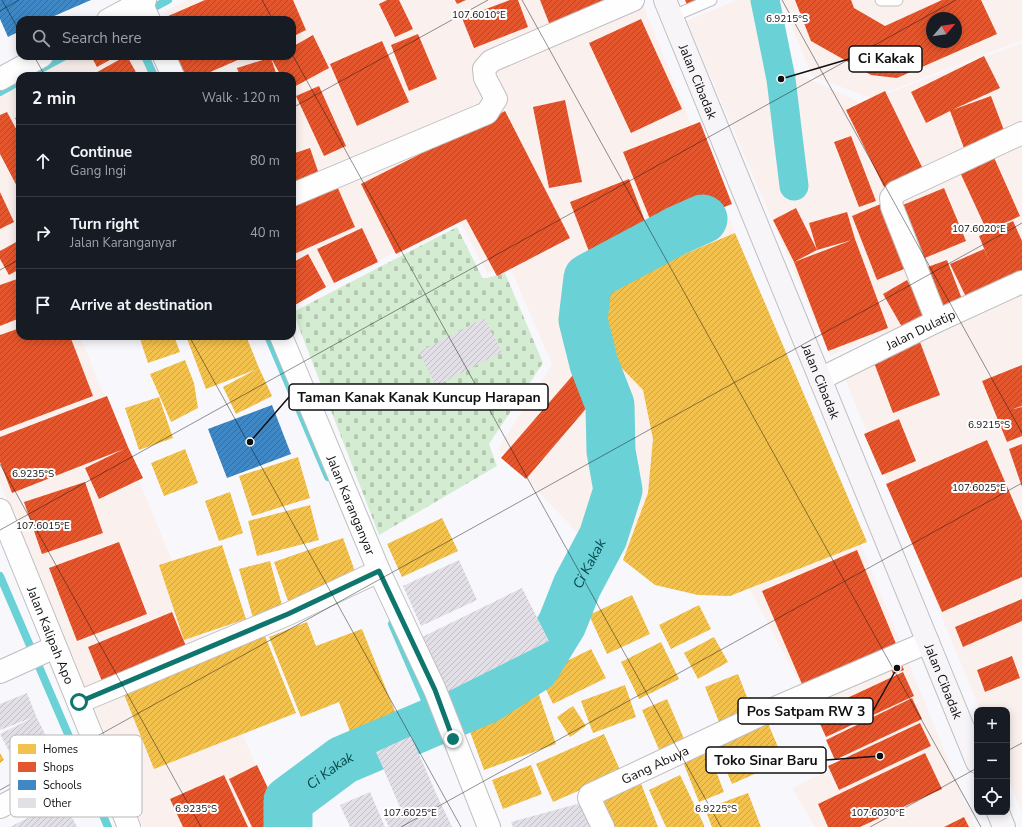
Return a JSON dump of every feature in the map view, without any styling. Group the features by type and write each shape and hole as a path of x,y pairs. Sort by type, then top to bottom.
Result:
{"main road":[{"name":"Jalan Cibadak","path":"668,8 974,755"},
{"path":"999,815 1004,827"}],"street":[{"path":"296,193 487,113 496,99 485,78 484,69 491,61 633,0"},
{"path":"118,16 144,5"},
{"path":"0,79 35,60"},
{"path":"166,60 171,72"},
{"path":"937,321 892,207 891,198 896,192 903,188 1022,133"},
{"name":"Jalan Dulatip","path":"820,379 937,321 1022,282"},
{"name":"Jalan Karanganyar","path":"284,340 379,571 435,690 453,739 490,827"},
{"name":"Jalan Kalipah Apo","path":"0,510 40,653 79,702 88,735"},
{"path":"79,702 288,614 379,571"},
{"name":"Gang Abuya","path":"602,827 589,798 590,794 777,707 928,642"},
{"path":"0,672 40,653"},
{"path":"0,808 10,803"},
{"name":"Jalan Kalipah Apo","path":"124,817 129,827"}],"lane":[{"path":"668,8 711,0"},
{"path":"881,0 897,0"}],"shaded area":[{"path":"187,0 641,0 975,827 815,827 792,788 843,764 750,590 586,542 498,449 552,364 510,267 487,273 459,219 296,303 296,72 189,72 185,60 296,60 296,16 166,16 164,12"},
{"path":"737,0 759,0 798,74 861,103 1022,43 1022,278 830,356 687,21"},
{"path":"781,0 1022,0 1022,40 871,98 812,76"},
{"path":"36,60 150,60 155,72 16,72 16,340 82,340 277,818 279,827 143,827 139,817 142,817 142,735 105,735 0,483 0,76"},
{"path":"1022,294 1022,813 1010,783 1010,707 979,707 843,374"}],"green space":[{"path":"457,227 483,279 505,273 543,363 489,444 497,466 379,535 296,320 296,310"}],"building: Homes":[{"path":"735,233 867,542 730,596 698,595 655,585 623,560 648,493 653,439 643,390 613,359 599,290"},
{"path":"140,340 176,340 180,352 148,363"},
{"path":"188,340 248,340 272,396 236,414 223,387 257,369 206,389"},
{"path":"185,360 194,383 198,408 171,422 150,374"},
{"path":"159,397 173,438 139,450 125,408"},
{"path":"185,449 198,483 164,496 151,463"},
{"path":"298,457 310,498 252,516 239,476"},
{"path":"230,492 243,533 219,541 205,501"},
{"path":"310,505 319,540 257,556 248,521"},
{"path":"442,518 458,551 402,577 387,544"},
{"path":"343,538 357,577 288,601 274,562"},
{"path":"222,545 246,619 184,640 159,565"},
{"path":"270,561 283,609 253,618 239,569"},
{"path":"632,595 650,634 607,654 589,615"},
{"path":"699,605 711,629 671,649 659,625"},
{"path":"307,622 316,646 362,629 398,719 352,737 339,702 301,717 269,637"},
{"path":"263,631 296,713 154,769 142,739 142,735 140,735 121,687"},
{"path":"714,637 728,662 698,679 684,653"},
{"path":"661,642 679,679 639,699 621,662"},
{"path":"591,649 606,678 553,704 539,675"},
{"path":"738,674 752,710 719,722 705,687"},
{"path":"625,685 636,717 593,733 581,701"},
{"path":"538,692 556,744 484,770 465,718"},
{"path":"667,699 685,741 660,752 642,710"},
{"path":"573,706 586,726 570,737 557,717"},
{"path":"767,721 784,761 732,784 715,745"},
{"path":"604,734 621,772 553,802 536,764"},
{"path":"0,753 4,760 0,763"},
{"path":"709,753 724,792 699,802 683,762"},
{"path":"531,765 542,794 503,809 492,780"},
{"path":"680,775 704,827 666,827 649,790"},
{"path":"640,781 658,827 610,827 598,798"},
{"path":"748,793 761,827 712,827 705,809"}],"building: Shops":[{"path":"205,0 293,0 306,30 296,35 296,16 168,16"},
{"path":"387,0 399,0 413,29 395,37 379,4"},
{"path":"455,0 466,0 457,4"},
{"path":"510,0 518,0 528,27 474,48 462,18"},
{"path":"540,0 619,0 551,28"},
{"path":"685,0 704,0 688,7"},
{"path":"795,0 851,0 854,8 885,26 942,0 981,0 997,34 897,78 871,75 811,41"},
{"path":"641,19 682,109 631,133 589,43"},
{"path":"418,34 437,79 409,91 391,45"},
{"path":"313,35 329,68 296,86 296,72 279,72 272,60 296,60 296,45"},
{"path":"382,41 409,102 357,126 330,64"},
{"path":"984,56 1000,88 952,110 991,96 1005,133 964,148 950,111 926,123 911,92"},
{"path":"93,60 110,60 97,67"},
{"path":"119,60 129,60 136,72 97,72"},
{"path":"179,60 238,60 210,72 183,72"},
{"path":"262,60 272,60 276,72 238,72 237,68"},
{"path":"319,86 346,146 324,156 296,96"},
{"path":"885,91 923,169 884,187 846,110"},
{"path":"565,100 582,182 549,188 533,107"},
{"path":"505,111 570,238 497,276 466,219 396,254 361,184"},
{"path":"7,112 16,129 16,184 0,154 0,115"},
{"path":"700,122 732,204 656,234 623,152"},
{"path":"851,136 876,201 859,207 834,142"},
{"path":"310,148 321,180 296,189 296,153"},
{"path":"992,153 1020,216 987,231 958,168"},
{"path":"629,179 652,240 593,262 570,202"},
{"path":"337,186 355,227 296,253 296,204"},
{"path":"944,188 966,241 920,260 898,207"},
{"path":"0,192 14,222 0,229"},
{"path":"883,203 909,267 877,280 852,216"},
{"path":"796,208 817,250 794,262 773,220"},
{"path":"847,212 855,239 888,328 828,351 794,262 852,240 817,250 809,223"},
{"path":"1013,221 1022,241 1022,272 966,297 950,264 984,249 990,263 979,236"},
{"path":"362,228 378,262 334,283 317,249"},
{"path":"16,242 16,271 9,275 0,259 0,251"},
{"path":"308,254 326,287 296,304 296,261"},
{"path":"947,260 962,299 936,309 922,269"},
{"path":"16,279 16,320 0,326 0,285"},
{"path":"907,280 926,313 902,327 883,294"},
{"path":"16,329 16,340 72,340 93,396 0,431 0,335"},
{"path":"920,342 940,395 893,413 873,360"},
{"path":"586,360 601,391 526,479 501,458"},
{"path":"1022,365 1022,406 1013,409 1022,407 1022,436 1007,442 982,381"},
{"path":"107,396 128,447 143,478 99,499 85,468 124,449 12,493 0,462 0,437"},
{"path":"899,419 916,461 882,475 864,434"},
{"path":"987,440 1022,521 1022,577 942,612 886,484"},
{"path":"1022,444 1022,487 1009,449"},
{"path":"85,482 103,533 42,554 24,502"},
{"path":"119,542 147,614 77,641 49,568"},
{"path":"857,550 899,651 805,691 762,591"},
{"path":"1022,599 1022,621 963,647 955,627"},
{"path":"172,612 188,651 104,686 88,647"},
{"path":"1012,656 1020,678 985,692 977,670"},
{"path":"901,663 904,670 893,674 890,667"},
{"path":"903,672 914,696 826,737 815,713"},
{"path":"912,698 922,719 835,760 826,740"},
{"path":"920,723 931,746 839,790 828,766"},
{"path":"925,753 942,789 860,827 828,827 818,804"},
{"path":"257,765 285,824 278,827 252,827 229,779"},
{"path":"224,775 248,827 183,827 170,799"},
{"path":"964,817 969,827 944,827"}],"building: Schools":[{"path":"0,0 91,0 54,16 16,16 16,33 8,37 0,19"},
{"path":"272,405 291,454 227,478 208,429"}],"building: Other":[{"path":"484,318 502,352 436,386 419,352"},
{"path":"459,560 477,600 421,626 403,586"},
{"path":"522,588 549,641 443,694 416,640"},
{"path":"27,693 46,735 10,735 10,753 0,734 34,717 0,730 0,704"},
{"path":"411,736 452,827 389,827 383,815 400,807 376,752"},
{"path":"370,792 385,827 350,827 340,805"},
{"path":"585,802 592,827 513,827 511,822"},
{"path":"30,817 72,817 77,827 10,827"}],"waterway":[{"path":"151,9 168,0"},
{"name":"Ci Kakak","path":"765,0 781,79 794,186"},
{"path":"35,72 58,60"},
{"path":"147,60 152,72"},
{"path":"0,92 16,83"},
{"name":"Ci Kakak","path":"288,827 288,801 343,760 487,699 535,668 562,624 577,586 603,537 618,490 611,451 610,405 594,364 583,320 588,278 676,231 703,219"},
{"path":"270,340 328,477"},
{"path":"0,576 68,735"},
{"path":"392,624 434,721"},
{"path":"104,817 108,827"}],"place":[{"name":"Ci Kakak","path":"781,79"},
{"name":"Taman Kanak Kanak Kuncup Harapan","path":"250,442"},
{"name":"Pos Satpam RW 3","path":"897,668"},
{"name":"Toko Sinar Baru","path":"880,756"}],"route":[{"path":"79,702 288,614 379,571 435,690 453,739"}]}
